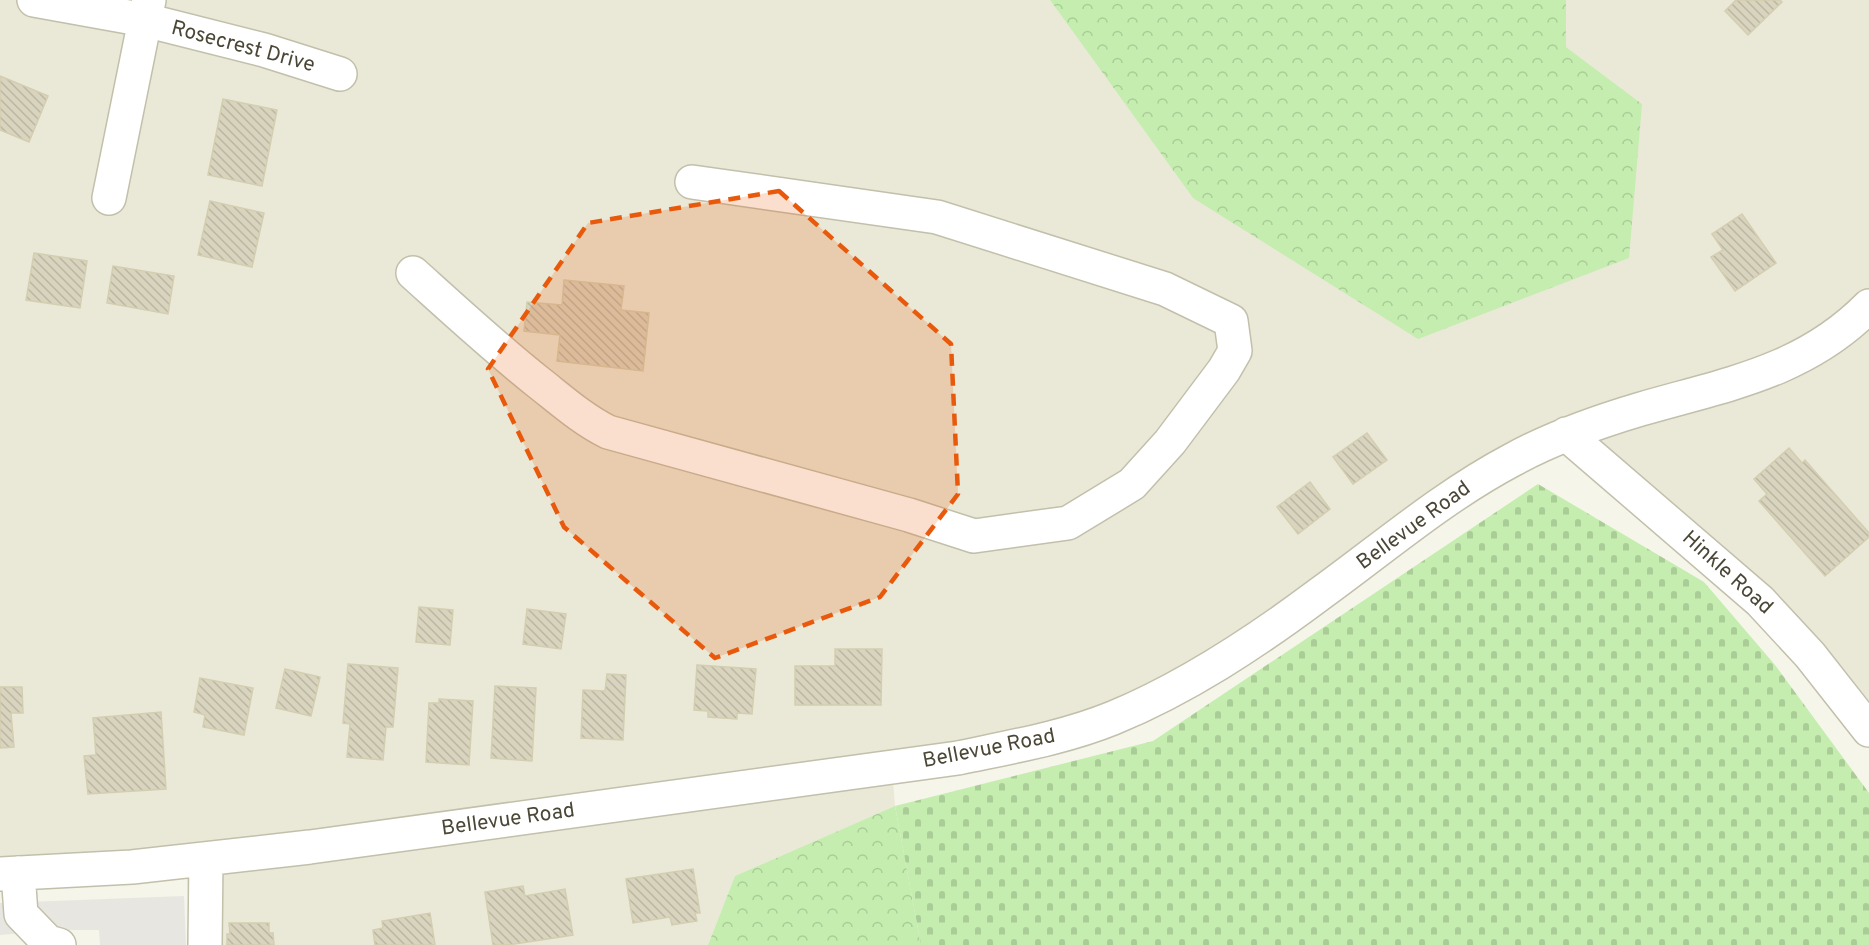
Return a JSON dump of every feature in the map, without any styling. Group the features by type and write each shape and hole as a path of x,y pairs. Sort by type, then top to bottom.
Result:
{"street":[{"name":"Rosecrest Drive","path":"34,0 147,10 264,51 340,74"},
{"name":"Rosecrest Drive","path":"110,198 147,10"},
{"path":"413,273 479,333 531,376 588,422 608,432 909,515 974,536 1068,523 1132,484 1170,442 1224,370 1234,351 1231,321 1166,289 937,217 692,182"},
{"name":"Bellevue Road","path":"9,873 132,867 310,848 958,758 1056,737 1122,714 1235,653 1315,598 1459,490 1512,459 1566,434 1638,410 1750,378 1789,363 1826,343 1869,306"},
{"name":"Hinkle Road","path":"1566,434 1760,602 1810,655 1869,730"},
{"path":"205,945 206,859"},
{"path":"9,873 21,914 48,942 59,945"}],"highlighted area":[{"path":"779,191 951,344 958,494 880,597 715,658 564,527 488,369 588,223"}],"shaded area":[{"path":"0,0 1050,0 1193,198 1642,104 1566,47 1566,0 1869,0 1869,730 1566,434 1172,689 892,767 895,806 735,876 708,945 191,945 186,861 0,874"},
{"path":"184,896 186,945 100,945 99,930 60,930 0,935 0,903"}],"green space":[{"path":"1050,0 1566,0 1566,47 1642,104 1629,258 1418,339 1193,198"},
{"path":"1538,484 1704,582 1775,665 1869,793 1869,945 921,945 895,806 1153,741"},
{"path":"895,806 921,945 708,945 735,876"}],"building":[{"path":"1736,0 1780,0 1782,2 1748,35 1725,11"},
{"path":"0,76 48,96 29,142 0,130"},
{"path":"223,99 277,110 262,186 208,175"},
{"path":"210,201 264,213 252,267 198,255"},
{"path":"1742,214 1776,263 1735,291 1711,257 1723,250 1712,234"},
{"path":"34,253 87,261 80,308 26,300"},
{"path":"113,266 174,276 168,314 107,303"},
{"path":"564,280 624,286 621,310 649,313 643,371 557,361 560,335 524,331 527,302 562,305"},
{"path":"1367,433 1387,460 1353,484 1333,457"},
{"path":"1789,448 1802,463 1805,460 1869,533 1869,537 1825,576 1759,501 1767,494 1754,479"},
{"path":"1310,482 1330,509 1298,534 1277,507"},
{"path":"419,607 453,610 450,645 416,642"},
{"path":"527,609 566,614 561,649 523,644"},
{"path":"835,649 882,649 881,705 795,705 795,666 835,666"},
{"path":"348,664 398,668 393,727 386,727 383,760 347,757 350,724 343,723"},
{"path":"697,665 756,669 752,714 737,713 737,719 708,717 708,711 694,710"},
{"path":"285,669 320,677 311,716 276,708"},
{"path":"607,674 626,675 623,740 581,738 583,690 605,691"},
{"path":"200,678 253,688 244,735 203,727 205,715 194,712"},
{"path":"495,686 536,688 532,761 491,758"},
{"path":"0,687 22,687 23,713 11,713 14,747 0,748"},
{"path":"439,699 473,701 469,765 426,762 429,703 439,703"},
{"path":"161,712 166,789 88,794 84,756 96,755 93,718"},
{"path":"693,869 700,913 695,913 697,921 672,925 670,917 633,923 626,879"},
{"path":"523,886 525,896 565,889 573,935 508,945 493,945 485,892"},
{"path":"430,913 435,945 375,945 373,930 383,928 382,921"},
{"path":"229,923 269,923 269,933 273,933 274,945 227,945 227,934 230,934"}]}
